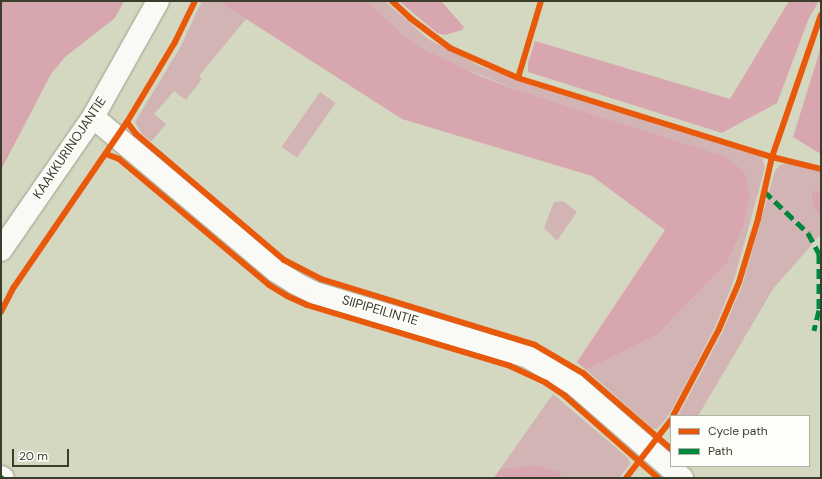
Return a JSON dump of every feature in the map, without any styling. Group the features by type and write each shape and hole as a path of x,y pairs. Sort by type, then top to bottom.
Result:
{"street":[{"name":"KAAKKURINOJANTIE","path":"1,250 93,118 158,1"},
{"name":"SIIPIPEILINTIE","path":"93,118 276,271 294,283 315,293 528,357 575,385 682,478"}],"shaded area":[{"path":"1,1 124,1 115,18 65,57 51,74 1,170"},
{"path":"202,1 218,1 246,19 199,76 202,79 186,100 174,91 154,114 166,124 151,142 142,134 135,122 181,46"},
{"path":"218,1 368,1 399,31 421,48 480,76 516,90 723,156 744,171 750,194 743,227 726,264 657,335 586,370 577,362 665,230 592,176 402,119"},
{"path":"368,1 385,1 428,39 482,67 762,157 765,168 734,280 715,327 691,374 667,418 657,429 652,428 586,370 657,335 726,264 516,90 446,61 421,48 399,31"},
{"path":"399,1 441,1 464,27 462,30 445,35 437,33"},
{"path":"789,1 819,1 809,18 777,103 722,133 528,72 528,63 535,41 730,99"},
{"path":"821,47 821,154 793,137"},
{"path":"320,92 336,103 297,158 282,147"},
{"path":"788,163 821,172 821,191 811,191 813,207 821,218 821,234 773,289 699,415 679,415 723,331 743,283 775,171 780,165"},
{"path":"811,191 821,191 821,218 813,207"},
{"path":"563,201 577,212 557,241 544,228 554,202"},
{"path":"553,394 628,458 630,464 619,478 563,478 557,471 533,465 500,469"},
{"path":"533,465 558,471 563,478 494,478 500,469"}],"marked path":[{"path":"764,191 808,233 819,254 819,310 814,330"}],"cycle path":[{"path":"1,312 14,287 127,122 175,42 195,1"},
{"path":"392,1 410,18 450,48 518,78 772,157 821,169"},
{"path":"518,78 541,1"},
{"path":"674,415 719,329 739,282 758,219 772,157 821,15"},
{"path":"127,122 136,134 284,260 321,279 535,345 583,373 670,448"},
{"path":"106,154 119,159 269,285 287,296 307,305 510,366 546,383 565,396 658,478"},
{"path":"626,478 670,421"}]}
